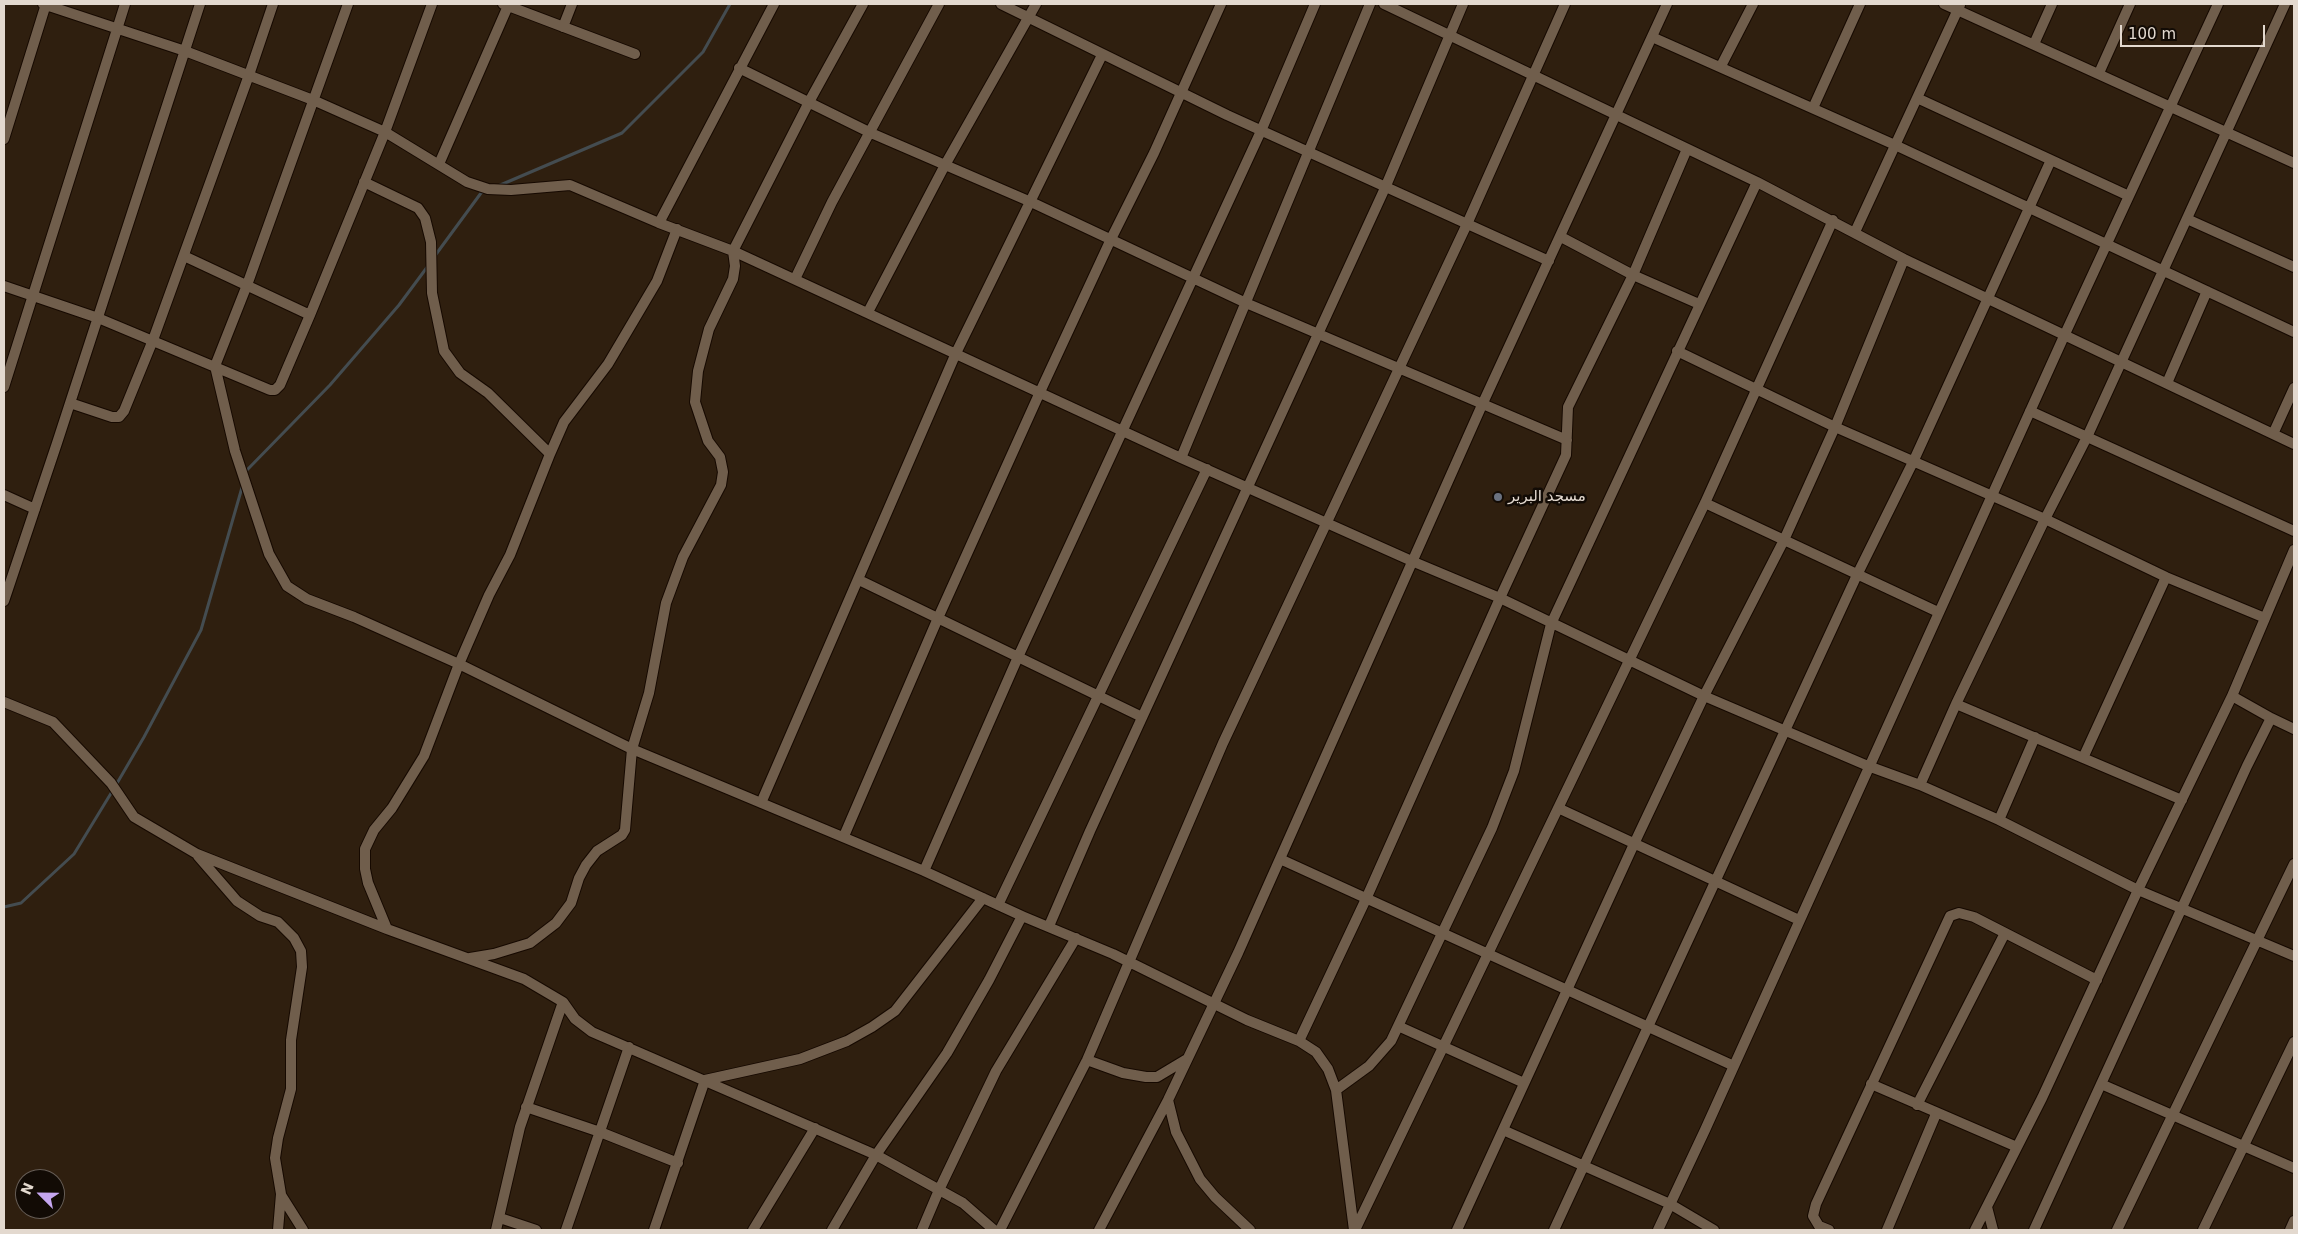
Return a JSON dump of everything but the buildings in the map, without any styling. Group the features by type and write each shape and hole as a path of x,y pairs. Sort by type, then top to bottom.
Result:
{"street":[{"path":"4,139 45,4 185,51 313,100 385,132 467,182 488,189 528,190 570,185 659,223 733,251 1247,488 1500,598 1704,696 1868,766 1920,785 1999,820 2138,890 2294,956"},
{"path":"4,386 125,4"},
{"path":"4,600 200,4"},
{"path":"70,403 119,417 124,411 184,256 273,4"},
{"path":"348,4 215,366 235,451 269,554 287,586 307,599 354,617 459,664 632,749 924,871 1022,916 1128,961 1247,1020 1299,1041 1316,1052 1328,1069 1336,1090 1354,1230"},
{"path":"4,286 98,318 276,390 280,385 310,315 385,132 432,4"},
{"path":"563,27 572,4"},
{"path":"659,223 774,4"},
{"path":"468,958 494,954 530,942 556,923 571,903 579,878 596,851 622,835 625,830 632,749 649,694 666,603 683,556 721,485 723,472 720,457 708,440 695,402 698,371 709,329 733,279 736,266 733,251 809,102 863,4"},
{"path":"795,279 832,202 939,4"},
{"path":"1001,4 1261,131 1549,261"},
{"path":"868,312 944,165 1036,4"},
{"path":"844,836 938,618 1040,392 1111,239 1154,153 1221,4"},
{"path":"924,871 1018,657 1261,131 1315,4"},
{"path":"1181,458 1370,4"},
{"path":"1384,4 1757,182 1833,220 1904,259 2294,444"},
{"path":"1049,926 1142,717 1385,188 1463,4"},
{"path":"1000,1230 1086,1060 1223,743 1467,224 1565,4"},
{"path":"1099,1230 1168,1100 1280,859 1414,562 1482,405 1667,4"},
{"path":"1721,66 1753,4"},
{"path":"1813,108 1860,4"},
{"path":"1944,4 1959,7 2034,44 2294,163"},
{"path":"2034,44 2052,4"},
{"path":"2099,73 2130,4"},
{"path":"1658,1230 1734,1066 1938,612 2218,4"},
{"path":"1920,785 1956,704 2045,519 2087,437 2285,4"},
{"path":"439,164 506,5 634,54"},
{"path":"1855,232 1959,7"},
{"path":"1652,37 1721,66 1895,145 2294,332"},
{"path":"761,803 956,353 1102,54"},
{"path":"739,68 870,133 1031,202 1246,303 1567,440"},
{"path":"1917,98 2129,196"},
{"path":"1299,1041 1366,899 1566,455 1568,408 1633,274 1688,149"},
{"path":"1554,1230 1648,1028 1714,880 1857,575 1914,460 2051,160"},
{"path":"364,182 402,198 418,208 425,218 431,242 432,293 444,351 460,373 488,393 550,454"},
{"path":"1336,1090 1369,1066 1391,1041 1492,828 1514,771 1551,624 1757,182"},
{"path":"1354,1230 1705,503 1833,220"},
{"path":"2187,220 2294,267"},
{"path":"387,930 368,883 365,869 365,848 374,830 392,808 424,756 459,664 489,595 510,555 564,422 608,364 658,281 677,229"},
{"path":"1561,237 1633,274 1699,304"},
{"path":"184,256 310,315"},
{"path":"1457,1230 1704,696 1784,540 1835,427 1904,259"},
{"path":"2167,383 2207,291"},
{"path":"1677,351 1758,388 1835,427 2045,519 2166,577 2265,618"},
{"path":"2272,434 2294,388"},
{"path":"2030,411 2294,531"},
{"path":"998,905 1097,695 1207,469"},
{"path":"4,495 35,509"},
{"path":"1705,503 1938,612"},
{"path":"1976,1230 2232,696 2294,550"},
{"path":"2083,758 2166,577"},
{"path":"859,580 1142,717"},
{"path":"2232,696 2294,729"},
{"path":"4,702 53,722 111,783 134,817 197,854 387,930 524,979 563,1002 576,1019 592,1032 876,1155 963,1203 994,1230"},
{"path":"1956,704 2182,800"},
{"path":"2034,1230 2271,718"},
{"path":"1999,820 2035,737"},
{"path":"1558,808 1799,920"},
{"path":"197,854 237,902 260,916 278,922 294,938 301,951 302,967 291,1040 291,1089 278,1138 275,1158 281,1194 278,1230"},
{"path":"1280,859 1734,1066"},
{"path":"2117,1230 2174,1116 2294,864"},
{"path":"705,1080 800,1059 847,1041 872,1028 895,1011 983,898"},
{"path":"1829,1230 1819,1226 1813,1216 1816,1204 1950,916 1959,912 1974,917 2097,980"},
{"path":"832,1230 876,1155 947,1053 989,980 1022,916"},
{"path":"1917,1105 2005,933"},
{"path":"922,1230 939,1190 996,1072 1076,938"},
{"path":"496,1230 526,1107 563,1002"},
{"path":"1398,1026 1524,1084"},
{"path":"2203,1230 2294,1042"},
{"path":"566,1230 629,1048"},
{"path":"1086,1060 1123,1073 1146,1077 1157,1076 1187,1059"},
{"path":"654,1230 705,1080"},
{"path":"1871,1084 1936,1114 2017,1147"},
{"path":"2101,1084 2294,1168"},
{"path":"1168,1100 1176,1132 1200,1178 1215,1197 1250,1230"},
{"path":"526,1107 600,1132 678,1163"},
{"path":"1887,1230 1936,1114"},
{"path":"753,1230 815,1128"},
{"path":"1503,1130 1670,1204 1714,1230"},
{"path":"281,1194 303,1230"},
{"path":"1987,1207 1993,1230"},
{"path":"500,1218 536,1230"},
{"path":"2290,1230 2294,1221"}],"waterway":[{"path":"498,186 622,133 703,52 730,4"},
{"path":"434,257 481,193 485,191"},
{"path":"246,473 330,385 399,305 428,266"},
{"path":"116,785 201,630 243,484"},
{"path":"4,907 21,903 74,854 113,790"}],"place":[{"name":"مسجد البرير","path":"1498,497"}]}
